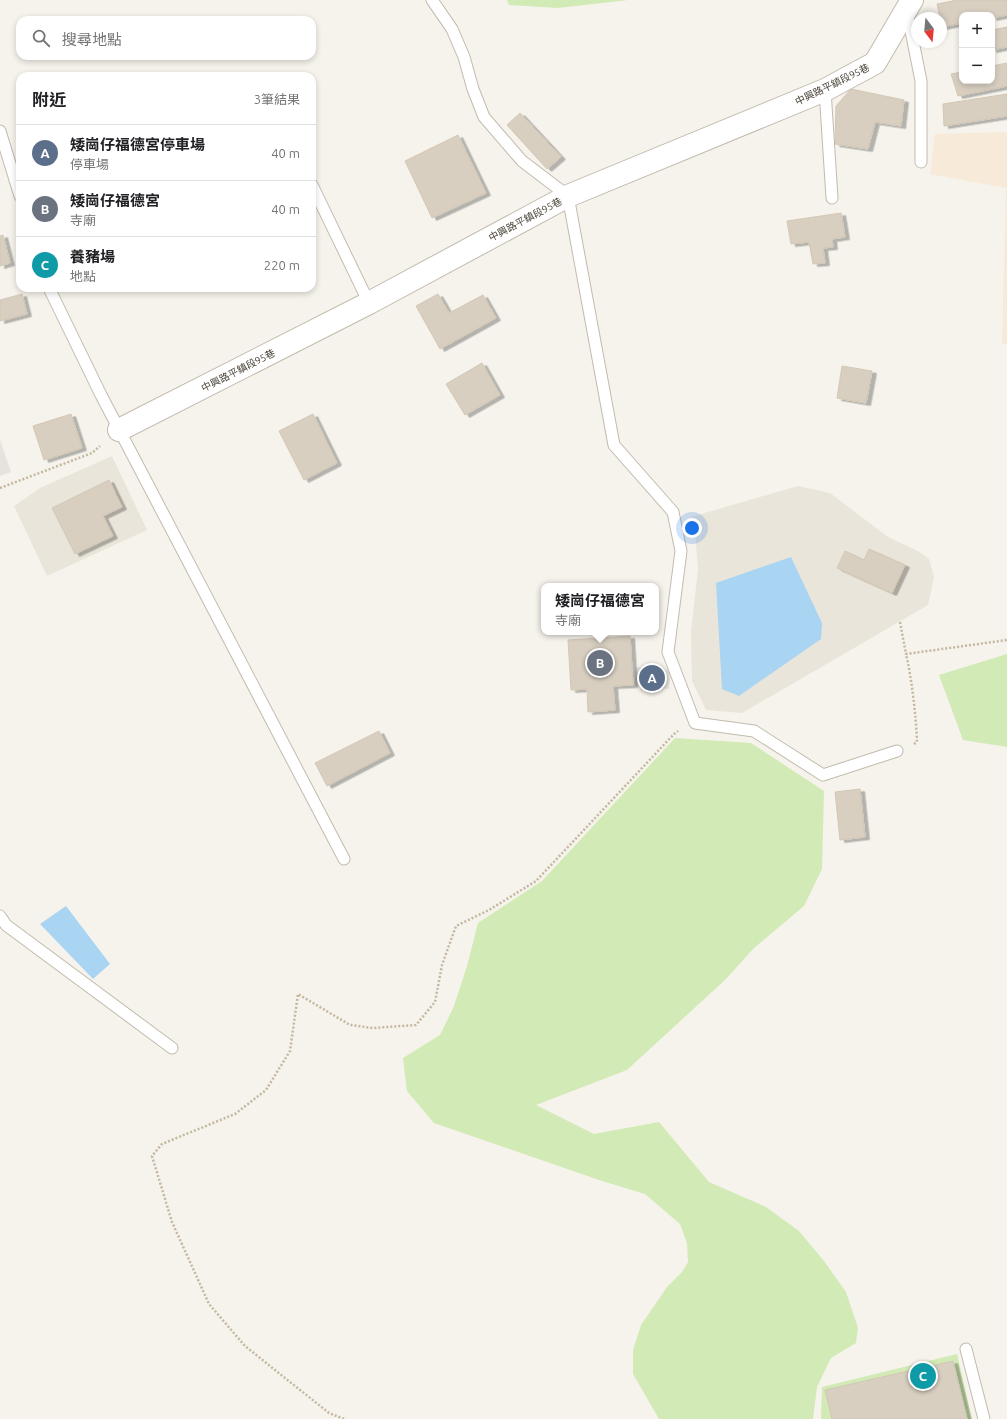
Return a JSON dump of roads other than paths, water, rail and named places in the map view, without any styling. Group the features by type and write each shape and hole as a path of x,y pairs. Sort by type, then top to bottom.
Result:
{"street":[{"name":"中興路平鎮段95巷","path":"119,430 368,303 568,196 825,90 875,63 909,4"}],"lane":[{"path":"432,0 452,29 464,57 473,89 484,117 522,161 568,196 614,445 673,512 681,551 668,652 695,723 754,731 823,775 897,751"},
{"path":"909,4 921,81 921,162"},
{"path":"825,90 832,198"},
{"path":"0,131 16,183"},
{"path":"316,193 368,303"},
{"path":"51,292 119,430 344,859"},
{"path":"0,916 6,925 172,1048"},
{"path":"966,1350 984,1419"}],"water":[{"path":"791,557 822,623 821,639 739,696 722,689 716,583"},
{"path":"66,906 110,964 93,979 40,924"}],"place":[{"name":"矮崗仔福德宮","path":"600,663"},
{"name":"矮崗仔福德宮停車場","path":"652,678"},
{"name":"養豬場","path":"923,1376"}]}
